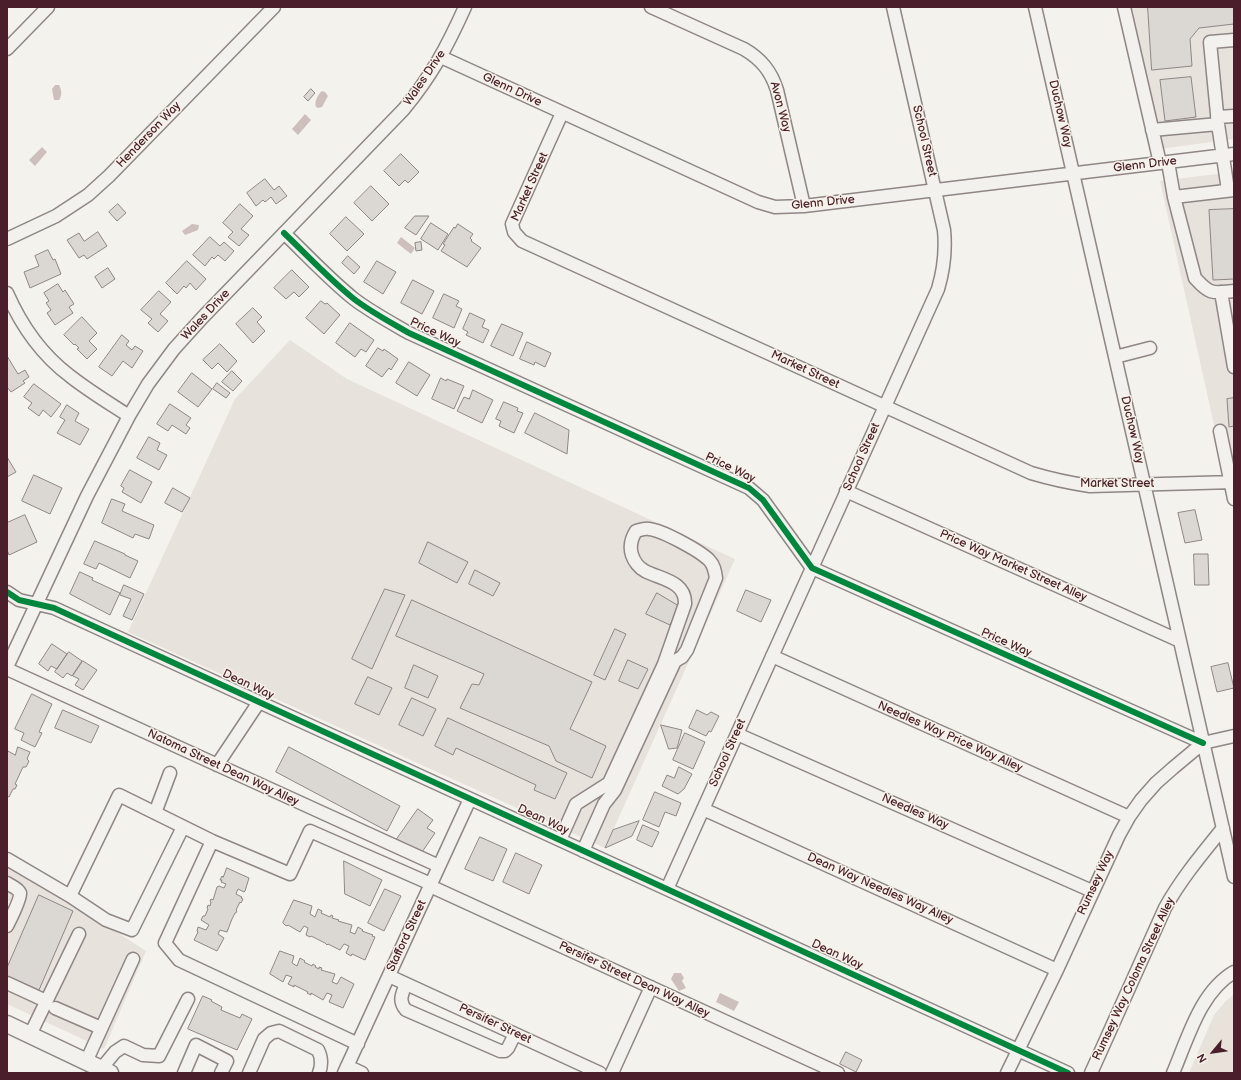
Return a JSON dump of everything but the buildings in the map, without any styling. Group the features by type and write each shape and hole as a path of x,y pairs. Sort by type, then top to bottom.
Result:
{"main road":[{"path":"7,1024 98,1069"}],"street":[{"path":"7,49 48,7"},
{"name":"Henderson Way","path":"7,239 56,216 88,194 109,176 274,7"},
{"name":"Wales Drive","path":"7,668 87,496 129,416 148,384 174,349 203,317 404,109 423,86 441,57 465,7"},
{"name":"Avon Way","path":"651,7 744,49 758,58 764,65 774,81 777,90 804,206"},
{"name":"School Street","path":"666,889 938,289 943,272 946,247 944,230 893,7"},
{"name":"Duchow Way","path":"1035,7 1234,877"},
{"path":"1124,7 1152,130 1174,197 1195,278 1204,289 1212,293 1234,291"},
{"path":"1174,197 1231,190 1222,155 1210,42 1234,40"},
{"name":"Glenn Drive","path":"441,57 758,202 780,207 804,206 1234,154"},
{"name":"Market Street","path":"562,113 512,224 514,232 519,238 1031,473 1050,479 1090,486 1232,482"},
{"path":"1152,130 1218,121 1234,116"},
{"name":"Price Way","path":"284,233 337,284 354,298 380,317 403,330 749,488 763,500 812,568 1203,743"},
{"path":"1221,292 1234,367"},
{"path":"7,293 24,325 52,360 69,376 129,416"},
{"path":"1115,357 1150,348"},
{"path":"1220,431 1232,482 1234,499"},
{"name":"Price Way Market Street Alley","path":"846,491 1180,641"},
{"path":"560,840 576,804 610,783 664,664 685,604 686,599 682,591 675,584 667,579 644,571 634,561 630,548 633,537 636,531 648,528 664,533 696,551 710,561 715,569 716,578 687,650 682,658 675,661 615,790 604,804 583,851"},
{"name":"Dean Way","path":"7,592 19,600 51,607 1068,1073"},
{"name":"Needles Way Price Way Alley","path":"772,656 1129,818"},
{"name":"Natoma Street Dean Way Alley","path":"7,668 439,866"},
{"path":"217,765 259,702"},
{"name":"Needles Way","path":"737,734 1092,891"},
{"name":"Rumsey Way","path":"1006,1073 1057,970 1119,835 1141,800 1156,783 1203,743 1234,736"},
{"path":"155,813 170,773"},
{"path":"70,896 119,795 212,841 166,944 179,960 358,1044"},
{"name":"Stafford Street","path":"346,1070 470,799"},
{"name":"Dean Way Needles Way Alley","path":"703,809 1057,970"},
{"path":"7,859 70,896 106,920 132,930 184,827"},
{"name":"Rumsey Way Coloma Street Alley","path":"1091,1073 1165,908 1176,888 1189,870 1223,828"},
{"name":"Persifer Street Dean Way Alley","path":"212,841 290,874 310,831 838,1073"},
{"path":"7,883 17,888 20,893 7,926"},
{"path":"30,1035 51,1005 79,934"},
{"path":"98,1069 101,1028 133,959"},
{"path":"1173,1073 1202,1004 1215,988 1234,972"},
{"name":"Persifer Street","path":"389,976 600,1073"},
{"path":"7,983 101,1028"},
{"path":"406,984 401,998 402,1005 406,1010 500,1051 505,1051 508,1048 515,1034"},
{"path":"612,1073 651,988"},
{"path":"98,1069 115,1052 124,1046 143,1056 159,1056 188,999"},
{"path":"249,1073 264,1039 271,1033 279,1031 318,1050 321,1056 321,1067 319,1073"},
{"path":"184,1073 196,1045 226,1061 221,1073"},
{"path":"346,1070 362,1073"}],"shaded area":[{"path":"1119,7 1234,7 1234,139 1152,150"},
{"path":"55,85 59,85 61,89 59,100 54,100 52,89"},
{"path":"322,91 328,96 322,107 318,108 316,107 316,101"},
{"path":"305,114 311,120 298,135 292,129"},
{"path":"42,147 47,152 35,166 29,160"},
{"path":"1234,172 1234,469 1224,470 1160,181"},
{"path":"192,224 199,225 198,230 185,235 182,231"},
{"path":"401,237 415,248 411,254 397,243"},
{"path":"290,340 347,379 735,559 605,848 128,632 235,399"},
{"path":"7,861 146,951 104,1049 7,1004 7,911 11,902 7,900"},
{"path":"674,973 681,973 684,978 682,981 686,988 679,991 671,979"},
{"path":"720,993 739,1002 734,1011 716,1002"},
{"path":"1234,994 1234,1073 1189,1073 1214,1015"},
{"path":"1234,1001 1234,1073 1197,1073 1221,1020"}],"cycle path":[{"path":"284,233 354,299 374,313 409,333 749,488 763,500 812,568 1203,743"},
{"path":"7,592 19,600 54,608 1068,1073"}]}
